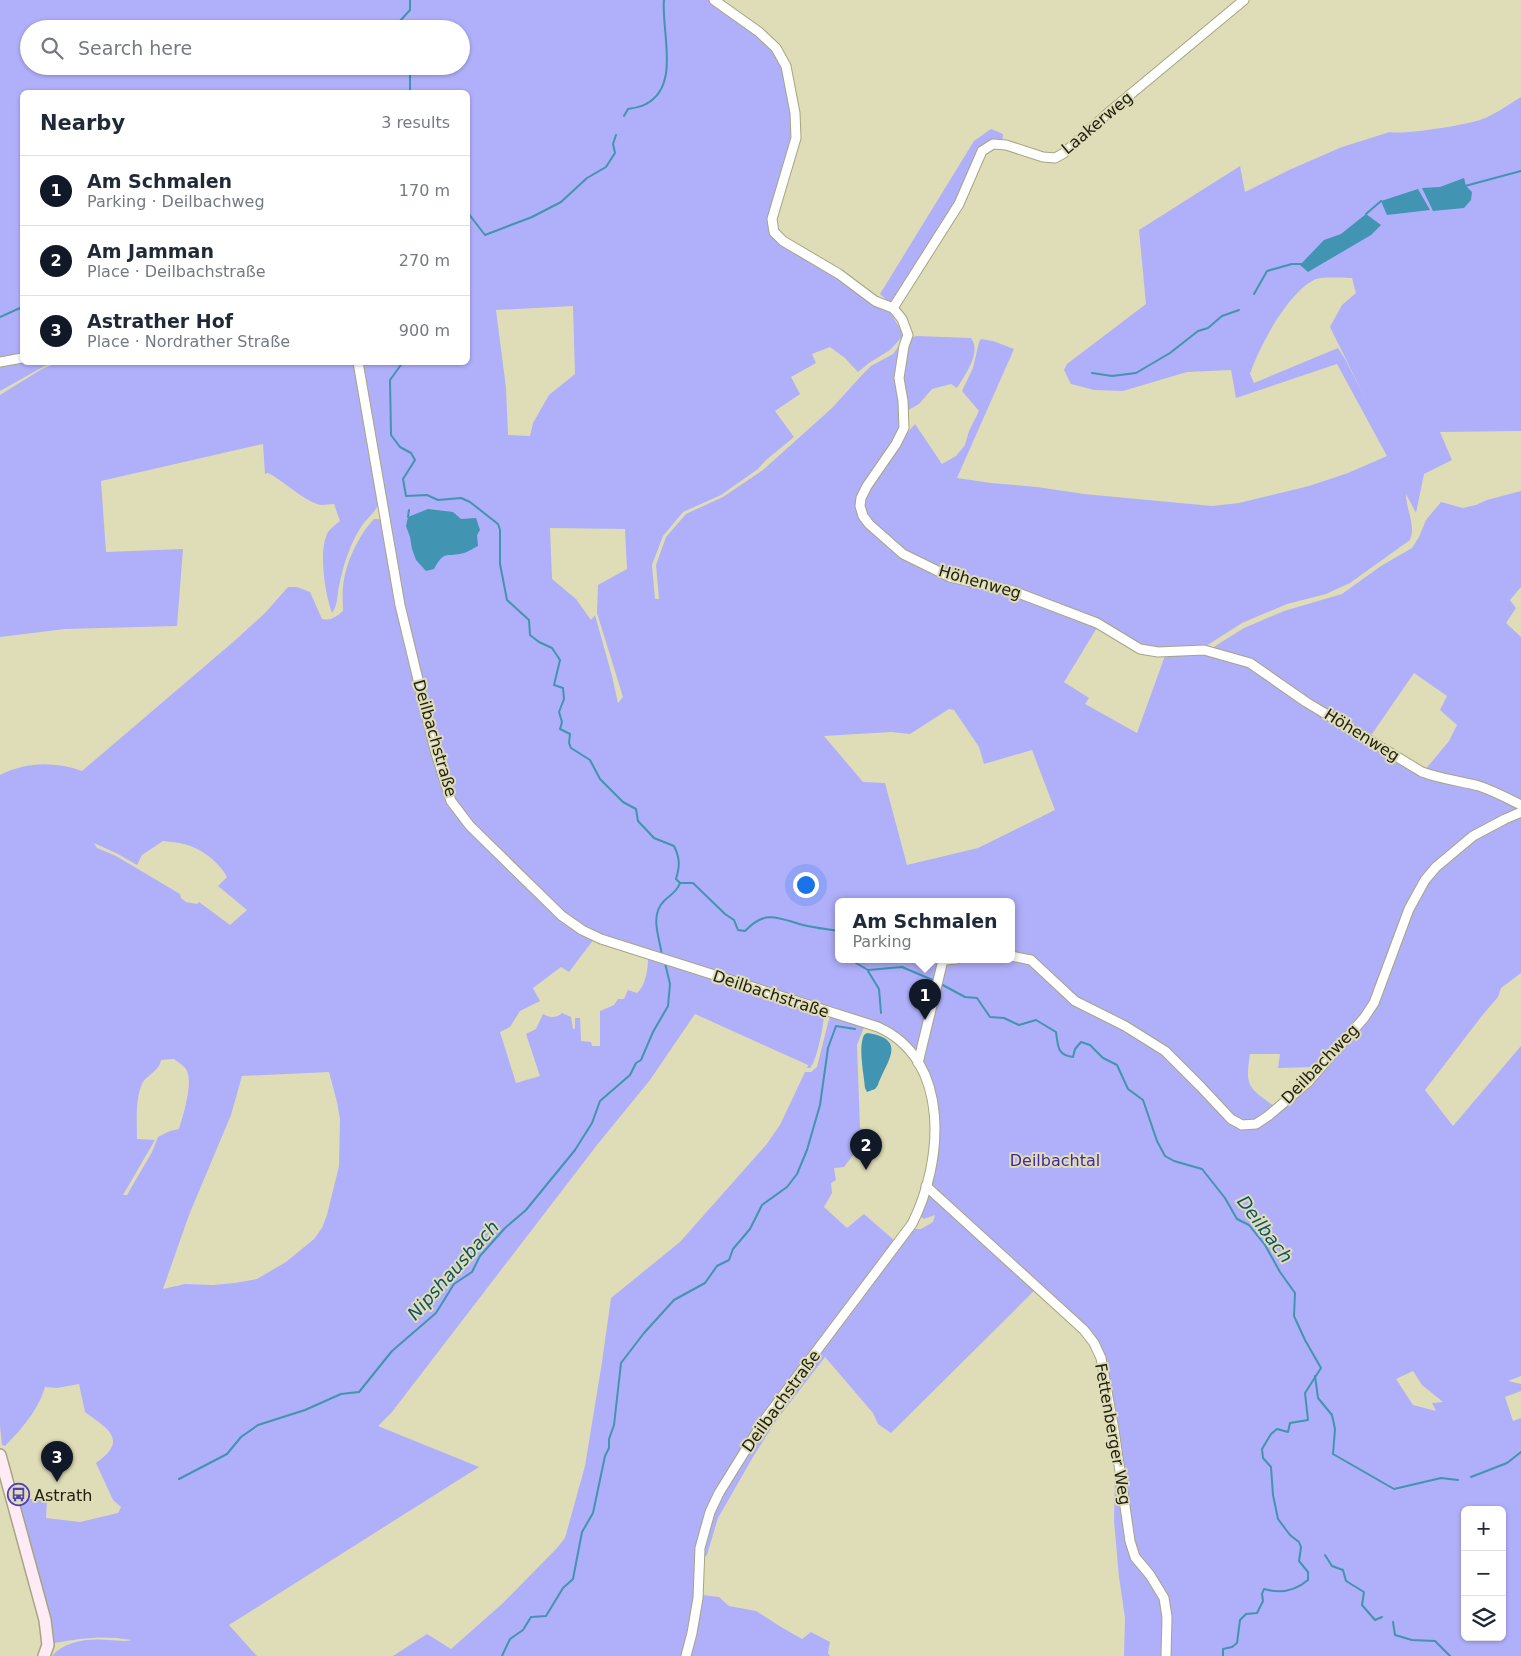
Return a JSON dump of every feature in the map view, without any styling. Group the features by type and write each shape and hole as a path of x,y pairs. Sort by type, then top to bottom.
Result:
{"main road":[{"path":"0,1455 45,1620 48,1645 44,1656"}],"street":[{"path":"714,0 759,32 776,48 786,66 795,113 796,138 772,219 774,232 783,241 838,274 876,301 893,308"},
{"name":"Laakerweg","path":"893,308 959,204 982,151 993,144 1006,145 1043,157 1055,158 1064,153 1108,113 1244,0"},
{"name":"Höhenweg","path":"893,308 902,319 908,335 904,346 899,378 903,401 904,428 896,444 867,486 861,498 860,506 863,516 869,524 903,554 950,577 1013,591 1097,623 1140,649 1158,652 1204,650 1250,663 1306,702 1422,772 1438,778 1497,792 1521,805"},
{"path":"0,362 20,358"},
{"name":"Deilbachstraße","path":"359,365 400,605 435,750 451,801 470,826 562,916 582,930 632,950 878,1027 892,1034 907,1046 918,1062 930,1089 936,1122 931,1166 922,1204 912,1224 763,1422 719,1492 710,1512 700,1548 698,1598 686,1656"},
{"name":"Deilbachweg","path":"1015,957 1031,960 1075,1001 1125,1026 1164,1051 1231,1119 1242,1125 1256,1124 1308,1082 1364,1018 1374,1003 1409,909 1431,873 1473,836 1521,812"},
{"path":"918,1062 942,963"},
{"name":"Fettenberger Weg","path":"926,1186 1084,1330 1094,1343 1101,1358 1106,1382 1130,1541 1135,1557 1150,1574 1164,1598 1167,1617 1166,1656"}],"green space":[{"name":"Deilbachtal","path":"0,0 711,0 775,49 785,67 794,138 785,170 773,237 886,309 904,335 890,350 858,372 845,358 830,347 812,354 816,363 791,377 800,394 775,411 794,437 758,469 721,495 683,512 663,536 652,565 655,599 659,599 656,565 666,537 686,514 723,497 763,470 832,408 871,366 893,354 901,343 902,427 858,508 879,530 866,513 864,504 867,492 899,442 915,424 942,464 956,456 965,445 969,431 979,411 962,391 973,368 981,339 993,341 1014,349 957,478 1084,494 1212,506 1239,503 1309,486 1348,473 1387,456 1337,364 1236,398 1231,370 1187,372 1123,391 1094,390 1071,384 1064,370 1067,364 1146,304 1139,230 1240,166 1245,192 1342,147 1390,132 1435,129 1480,120 1496,113 1521,97 1521,431 1440,432 1452,460 1424,474 1416,513 1406,494 1412,528 1410,540 1350,583 1326,594 1287,604 1242,623 1203,648 1152,649 1098,626 1064,682 1089,698 1085,704 1137,733 1166,653 1203,652 1248,664 1397,760 1474,787 1521,807 1521,973 1501,988 1498,997 1425,1090 1453,1126 1521,1046 1521,1376 1508,1381 1521,1384 1521,1391 1505,1397 1513,1421 1521,1418 1521,1656 1124,1656 1125,1618 1114,1521 1115,1478 1118,1458 1097,1346 1036,1289 891,1433 878,1424 873,1413 825,1357 775,1422 753,1457 718,1518 707,1555 704,1558 702,1553 706,1532 722,1494 766,1424 911,1229 921,1229 933,1222 935,1215 924,1219 920,1216 927,1195 930,1193 953,1207 932,1184 935,1147 925,1070 882,1028 724,973 604,937 572,921 472,824 456,800 443,769 402,599 385,489 383,488 361,365 470,365 470,90 20,90 20,355 0,360","holes":["1322,278 1352,278 1356,293 1342,305 1330,327 1364,396 1338,348 1254,383 1250,374 1267,336 1284,309 1304,287 1314,280","573,306 575,374 549,395 533,423 530,436 508,435 506,388 496,310","550,528 625,529 627,569 598,585 597,613 623,697 618,703 595,615 591,620 576,599 552,579","949,709 954,710 979,747 984,764 1032,750 1055,810 978,848 907,865 885,783 863,782 824,736 891,732 910,734","1353,1022 1358,1030 1305,1092 1300,1089 1256,1123 1254,1120 1274,1106 1250,1085 1248,1073 1250,1054 1280,1054 1278,1068 1316,1067","1413,1371 1422,1385 1443,1402 1432,1403 1436,1411 1413,1405 1396,1379"]},
{"path":"991,129 1003,134 1002,142 992,143 957,204 890,303 880,294 974,141"},
{"path":"916,336 971,338 975,350 974,357 957,388 951,384 932,389 919,404 905,412 900,378 907,340"},
{"path":"20,361 20,365 46,365 0,391 0,366"},
{"path":"51,365 355,365 378,505 361,527 350,548 332,613 325,584 323,550 328,532 340,521 334,504 316,504 274,476 268,473 265,474 263,444 101,481 106,552 183,549 177,626 65,629 0,637 0,395"},
{"path":"1521,491 1521,587 1510,600 1516,608 1506,623 1521,637 1521,802 1425,770 1449,741 1457,725 1440,710 1447,696 1414,673 1370,737 1308,700 1250,661 1209,650 1244,628 1284,611 1342,594 1381,566 1412,548 1426,520 1441,502 1463,508"},
{"path":"374,519 381,519 449,803 559,918 581,934 594,939 569,972 561,967 533,988 540,1001 520,1011 510,1027 500,1032 516,1083 540,1076 526,1034 536,1029 543,1014 553,1017 562,1013 571,1017 573,1029 575,1028 575,1018 580,1018 581,1041 591,1042 592,1046 600,1046 600,1011 614,1005 618,999 624,999 628,990 637,993 640,990 646,977 648,958 824,1014 818,1050 813,1064 810,1068 807,1068 808,1065 695,1014 650,1080 597,1145 392,1412 378,1426 479,1467 229,1625 257,1656 52,1656 63,1647 77,1642 101,1639 132,1640 102,1637 51,1642 16,1498 47,1500 46,1518 80,1522 118,1513 121,1507 113,1500 96,1463 111,1448 112,1435 85,1412 79,1384 57,1388 45,1387 29,1419 5,1446 2,1445 0,1426 0,775 20,767 40,764 51,764 82,771 232,643 265,613 288,587 297,587 310,592 322,619 336,617 343,611 344,578 349,560","holes":["163,841 181,843 193,847 210,857 227,877 218,886 247,910 230,925 199,902 197,904 186,902 181,898 180,894 116,856 97,848 94,843 137,865 142,855","174,1059 186,1069 189,1082 183,1116 179,1129 158,1137 152,1152 127,1195 123,1195 155,1140 137,1139 137,1104 142,1084 158,1067 161,1060","329,1072 340,1119 339,1166 327,1215 322,1228 314,1239 286,1262 257,1279 213,1285 185,1284 163,1289 189,1215 231,1115 242,1076"]},
{"path":"833,1016 864,1027 857,1045 860,1128 876,1134 860,1146 844,1167 834,1168 836,1180 831,1183 832,1193 824,1207 847,1228 864,1214 895,1241 812,1351 703,1522 695,1555 694,1597 702,1595 719,1597 729,1606 756,1611 802,1639 811,1632 830,1642 828,1653 830,1656 393,1656 427,1634 451,1649 503,1603 565,1538 585,1466 611,1298 680,1242 766,1145 780,1125 805,1072 811,1072 817,1067 828,1023 830,1017"}],"shaded area":[{"path":"1464,178 1466,186 1472,192 1471,200 1464,208 1433,211 1422,188 1440,187"},
{"path":"1418,189 1430,210 1387,215 1381,201"},
{"path":"1366,214 1381,225 1371,235 1308,272 1300,265 1324,240 1341,234"},
{"path":"428,509 453,512 461,519 476,518 480,530 477,535 478,546 464,553 446,555 434,569 426,571 416,560 406,526 408,517"},
{"path":"867,1033 888,1040 891,1046 891,1053 878,1085 875,1089 867,1092 861,1046 864,1035"}],"waterway":[{"path":"401,20 410,10 410,0"},
{"path":"624,116 628,109 644,105 657,96 663,85 667,57 664,0"},
{"path":"410,75 410,90"},
{"path":"470,216 485,235 532,217 561,202 587,178 606,167 615,153 613,144 616,135"},
{"path":"1465,186 1521,171"},
{"path":"1366,214 1381,201"},
{"path":"1254,294 1267,271 1292,264 1301,264"},
{"name":"Deilbach","path":"0,317 20,308"},
{"path":"1092,373 1112,376 1136,373 1170,353 1198,331 1208,328 1222,316 1239,310"},
{"name":"Deilbach","path":"401,365 390,380 391,435 400,447 411,453 415,460 403,479 406,496 427,495 438,500 461,498 470,502 498,524 500,530 500,564 507,600 529,620 530,635 552,648 560,660 554,685 563,688 564,699 559,712 562,722 560,729 570,734 569,743 571,748 590,760 600,779 623,802 636,809 638,821 654,838 674,846 679,862 676,879 680,883 693,883 725,914 734,920 738,930 745,931 759,920 772,917 807,926 835,930"},
{"name":"Deilbach","path":"408,517 409,510"},
{"path":"662,956 656,920 657,913 664,901 675,891 680,883"},
{"name":"Nipshausbach","path":"179,1479 227,1454 241,1437 258,1425 305,1410 341,1394 359,1392 392,1351 436,1313 454,1284 472,1272 480,1256 505,1228 526,1210 575,1150 592,1123 600,1101 630,1075 636,1063 641,1060 653,1032 668,1006 670,984 665,963"},
{"name":"Deilbach","path":"856,963 868,970 902,967 935,981"},
{"path":"868,971 879,989 881,1013"},
{"name":"Deilbach","path":"939,983 965,997 977,998 990,1017 1004,1018 1019,1025 1036,1020 1056,1032 1059,1049 1068,1056 1073,1057 1075,1049 1081,1042 1090,1045 1103,1058 1117,1065 1128,1089 1143,1100 1157,1141 1165,1156 1174,1161 1202,1169 1225,1198 1237,1219 1249,1225 1265,1245 1280,1272 1295,1293 1294,1316 1321,1368 1305,1393 1308,1420 1290,1423 1288,1432 1277,1429 1271,1434 1262,1449 1263,1458 1271,1467 1273,1495 1278,1519 1290,1535 1299,1542 1301,1547 1299,1561 1308,1572 1308,1580 1293,1589 1282,1591 1264,1589 1262,1594 1263,1601 1257,1613 1246,1614 1240,1620 1237,1643 1232,1647 1223,1649 1223,1656"},
{"path":"502,1656 510,1639 523,1630 531,1617 546,1616 563,1588 573,1579 582,1532 593,1513 605,1456 609,1448 609,1439 614,1425 621,1363 644,1333 674,1300 705,1283 717,1266 729,1260 733,1249 750,1229 762,1205 787,1187 797,1174 807,1150 820,1105 828,1048 836,1026 855,1029"},
{"path":"1315,1376 1318,1398 1332,1415 1335,1429 1333,1454 1394,1489 1441,1478 1458,1480"},
{"path":"1471,1477 1507,1463 1521,1452"},
{"path":"1325,1555 1332,1566 1343,1570 1346,1581 1364,1592 1362,1605 1375,1620 1382,1617"},
{"path":"1393,1622 1395,1635 1412,1640 1435,1641 1450,1656"}],"place":[{"name":"Am Schmalen","path":"925,1020"},
{"name":"Am Jamman","path":"866,1170"},
{"name":"Astrather Hof","path":"57,1482"},
{"name":"Astrath","path":"18,1495"}]}
